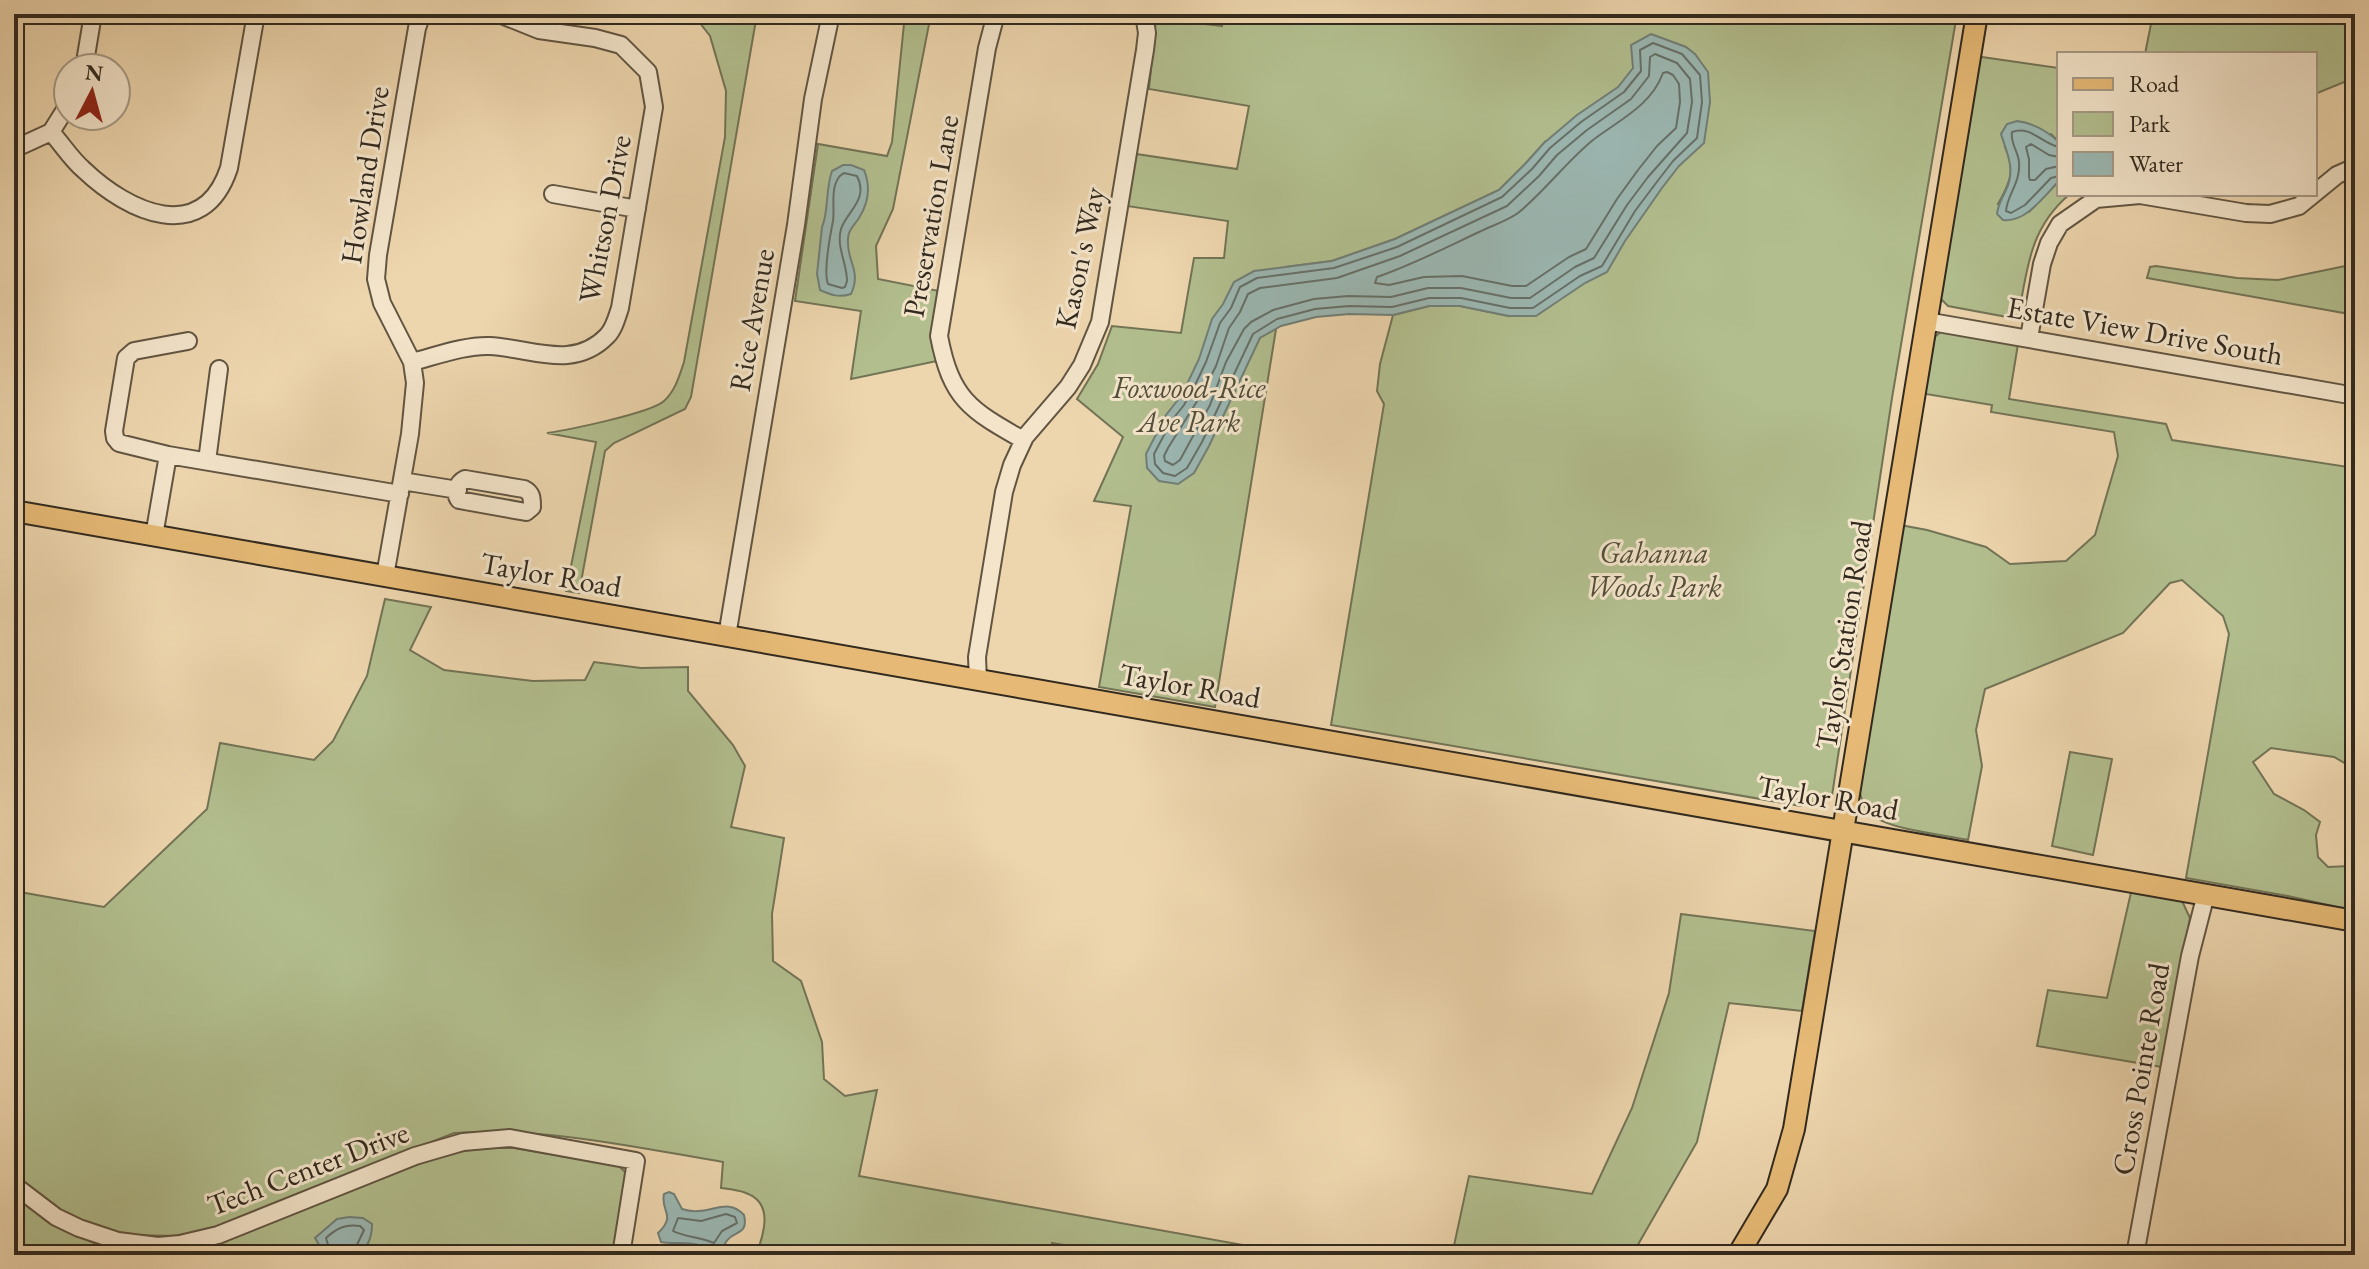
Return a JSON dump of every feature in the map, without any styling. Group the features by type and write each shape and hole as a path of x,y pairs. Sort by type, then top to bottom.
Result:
{"main road":[{"name":"Taylor Station Road","path":"1738,1255 1777,1189 1794,1129 1977,14"},
{"name":"Taylor Road","path":"14,511 2355,921"}],"street":[{"path":"87,52 93,14"},
{"path":"14,149 51,132 81,168 129,202 161,215 187,215 209,203 223,187 229,168 256,14"},
{"name":"Howland Drive","path":"385,576 410,434 415,383 412,362 382,303 376,279 422,14"},
{"name":"Whitson Drive","path":"412,362 448,352 489,346 565,357 587,351 609,334 620,308 654,107 648,72 621,45 539,30 499,14"},
{"name":"Rice Avenue","path":"727,636 796,225 813,99 831,14"},
{"name":"Preservation Lane","path":"996,14 987,48 939,336 945,366 966,403 984,418 1023,440"},
{"name":"Kason's Way","path":"978,680 977,657 1004,492 1012,465 1023,440 1068,387 1082,365 1100,322 1145,50 1147,33 1144,14"},
{"path":"2317,191 2337,175 2355,167"},
{"path":"553,194 637,209"},
{"path":"2029,338 2042,264 2060,224 2096,199 2129,196"},
{"path":"2146,196 2246,213 2270,214 2299,206 2311,196"},
{"name":"Estate View Drive South","path":"1926,321 2355,396"},
{"path":"188,341 134,351 126,358 115,438 119,443 168,455 401,488 458,490"},
{"path":"207,461 219,369"},
{"path":"154,536 168,455"},
{"name":"Cross Pointe Road","path":"2135,1255 2190,956 2206,894"},
{"name":"Tech Center Drive","path":"14,1185 56,1217 79,1228 118,1241 158,1246 189,1243 218,1235 415,1156 463,1142 510,1138 636,1161 621,1255"}],"green space":[{"path":"693,14 757,14 691,397 685,409 614,443 605,451 579,593 566,591 596,442 547,433 656,406 671,393 684,362 725,137 726,91 710,36"},
{"path":"905,14 931,14 893,209 876,246 878,279 939,291 934,344 937,361 851,379 861,311 795,301 818,144 887,156 892,142"},
{"name":"Gahanna Woods Park","path":"1221,14 1957,14 1892,398 1832,796 1801,806 1331,725 1384,404 1377,391 1380,364 1393,315 1429,306 1460,306 1509,316 1544,143 1499,190 1395,239 1332,261 1286,267 1215,707 1099,687 1131,506 1094,501 1123,437 1077,399 1098,364 1112,326 1181,333 1194,258 1224,258 1228,221 1127,206 1136,154 1237,169 1249,106 1149,89 1156,18 1222,26"},
{"path":"2153,14 2355,14 2355,80 2317,93 2317,52 2145,52"},
{"path":"1975,56 2057,68 2057,140 2051,134 2005,147 2011,170 1998,204 2029,212 2057,183 2057,196 2068,196 2056,207 2038,236 2028,267 2018,319 1948,306 1941,299 1939,285"},
{"path":"2355,264 2355,315 2147,278 2150,267 2156,266 2237,278 2278,280"},
{"path":"1941,332 2018,344 2009,399 2166,424 2172,440 2355,468 2355,769 2334,757 2271,748 2253,762 2274,794 2320,822 2316,835 2318,857 2328,867 2349,866 2355,873 2355,911 2186,878 2229,634 2223,616 2182,580 2170,583 2123,633 1985,689 1976,730 1982,766 1968,840 1883,822 1866,809 1859,790 1900,525 1986,547 2010,564 2066,561 2095,535 2118,456 2114,432 1991,412 1992,405 1920,393 1933,338"},
{"path":"385,599 431,607 410,650 444,670 533,681 585,680 594,662 641,668 688,667 688,691 733,745 745,766 731,827 784,838 772,914 773,961 801,981 822,1042 824,1079 845,1096 877,1090 859,1176 1298,1255 1120,1255 1052,1243 1050,1255 756,1255 764,1229 764,1211 755,1198 746,1193 721,1188 723,1162 589,1140 488,1132 454,1133 208,1230 176,1236 128,1235 60,1226 90,1241 131,1252 194,1248 225,1241 441,1155 482,1148 514,1148 619,1166 628,1175 613,1255 14,1255 14,891 104,907 207,809 220,743 314,760 333,741 367,676"},
{"path":"2070,752 2112,759 2093,855 2052,846"},
{"path":"2132,888 2175,896 2182,901 2190,918 2162,1067 2037,1046 2048,990 2107,998"},
{"path":"1681,914 1815,931 1802,1011 1729,1003 1697,1142 1632,1255 1452,1255 1469,1176 1592,1194 1632,1108 1669,993"}],"water":[{"path":"1651,34 1686,47 1708,72 1710,102 1704,143 1679,166 1662,188 1607,272 1536,316 1509,316 1460,306 1429,306 1393,315 1316,317 1281,326 1260,338 1194,473 1178,484 1159,481 1147,468 1146,454 1188,382 1212,319 1234,282 1254,271 1332,261 1395,239 1499,190 1544,143 1577,115 1618,87 1633,68 1631,45"},
{"path":"2017,121 2029,124 2057,140 2057,183 2027,213 2003,220 1997,214 2010,175 2001,134 2007,124"},
{"path":"843,165 864,170 868,194 865,206 848,236 854,286 851,294 839,296 820,290 817,274 830,178 832,171"},
{"path":"664,1194 674,1194 682,1209 737,1209 744,1215 744,1228 728,1240 722,1255 692,1244 661,1242 658,1233 667,1217 663,1200"},
{"path":"363,1218 372,1224 365,1248 360,1255 325,1255 315,1238 337,1219"}],"park label":[{"name":"Foxwood-Rice Ave Park","path":"1189,405"}]}
